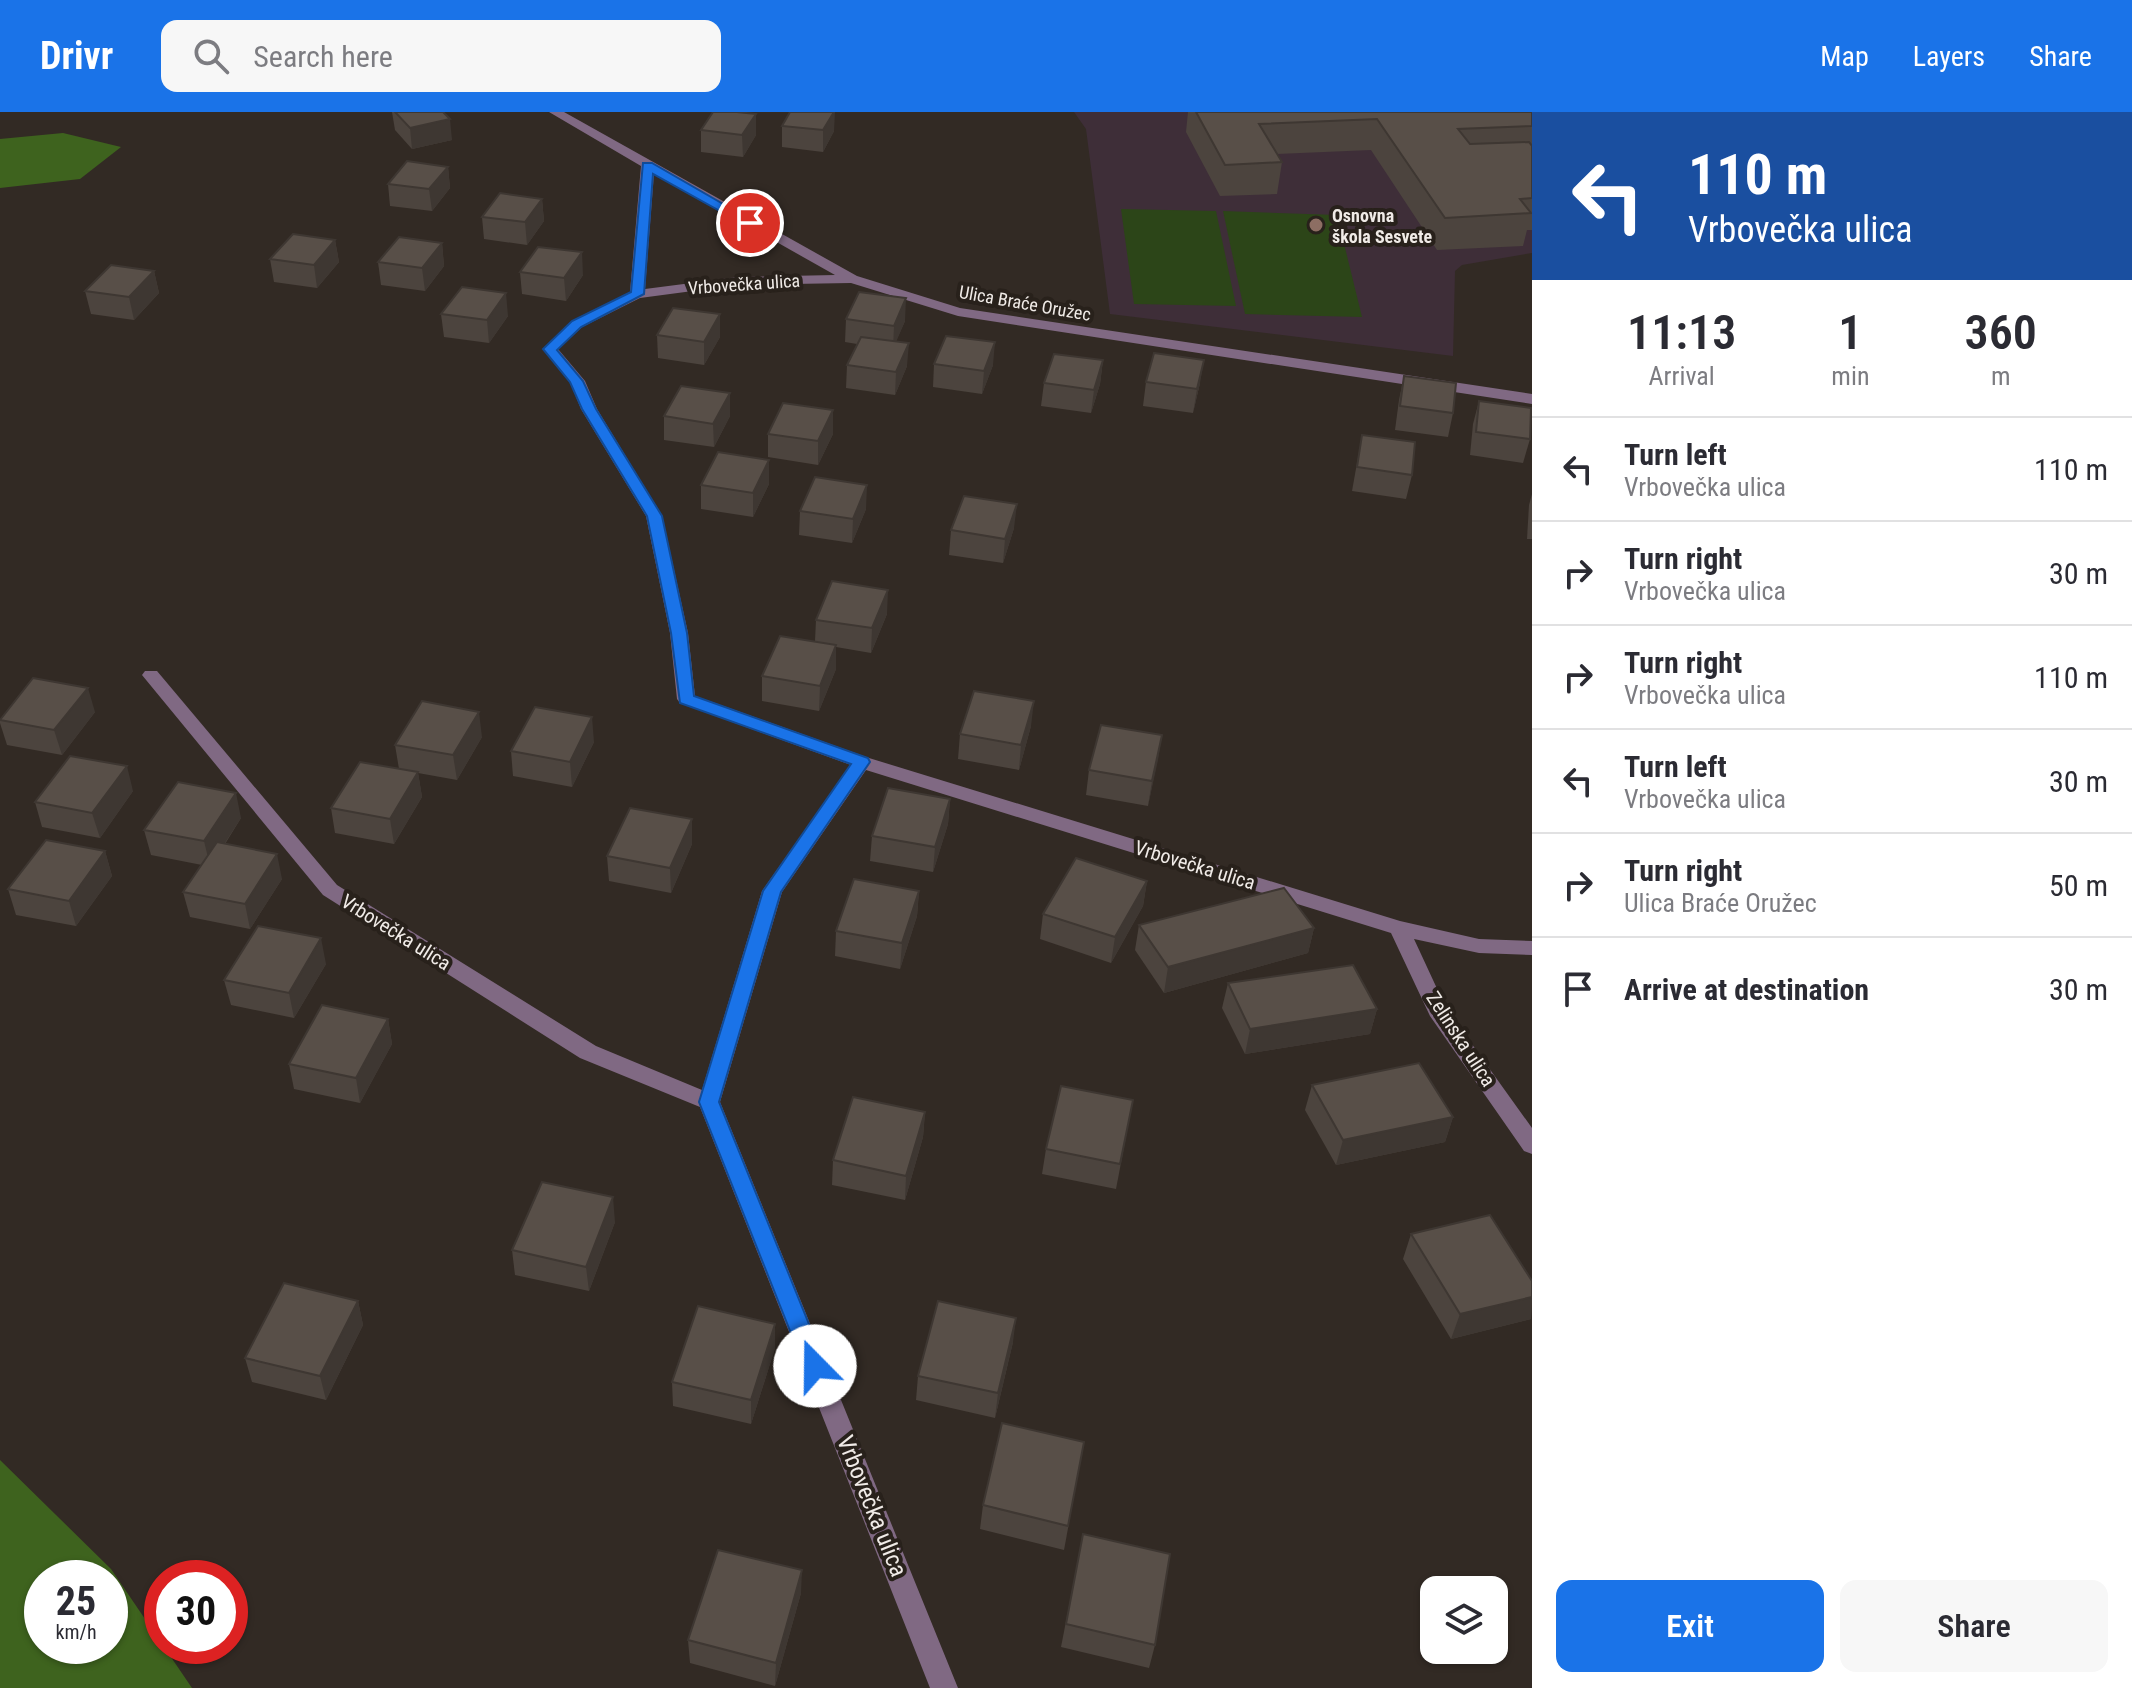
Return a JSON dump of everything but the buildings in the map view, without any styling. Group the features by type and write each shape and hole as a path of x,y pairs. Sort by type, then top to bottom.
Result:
{"street":[{"name":"Ulica Braće Oružec","path":"555,112 852,279 958,312 1532,399"},
{"path":"637,294 648,166"},
{"name":"Vrbovečka ulica","path":"852,279 738,281 637,294 577,324 550,349 577,381 589,409 654,516 679,633 686,699 862,762 1399,928 1479,946 1532,948"},
{"name":"Vrbovečka ulica","path":"151,675 330,890 588,1052 709,1102 944,1688"},
{"path":"709,1102 772,891 862,762"},
{"name":"Zelinska ulica","path":"1399,928 1437,1011 1532,1145"}],"shaded area":[{"name":"Osnovna škola Sesvete","path":"1074,112 1532,112 1532,253 1462,265 1455,271 1453,356 1110,314 1086,129"}],"green space":[{"path":"63,133 121,147 80,179 0,188 0,139"},
{"path":"1121,209 1216,211 1236,306 1134,304"},
{"path":"1223,211 1337,215 1362,317 1245,314"},
{"path":"0,1460 102,1560 24,1560 24,1664 128,1664 128,1594 144,1617 144,1664 176,1664 192,1688 0,1688"}],"place":[{"name":"Osnovna škola Sesvete","path":"1316,225"}],"route":[{"path":"750,223 648,166 637,294 577,324 550,349 577,381 589,409 654,516 679,633 686,699 862,762 772,891 709,1102 815,1366"}]}
